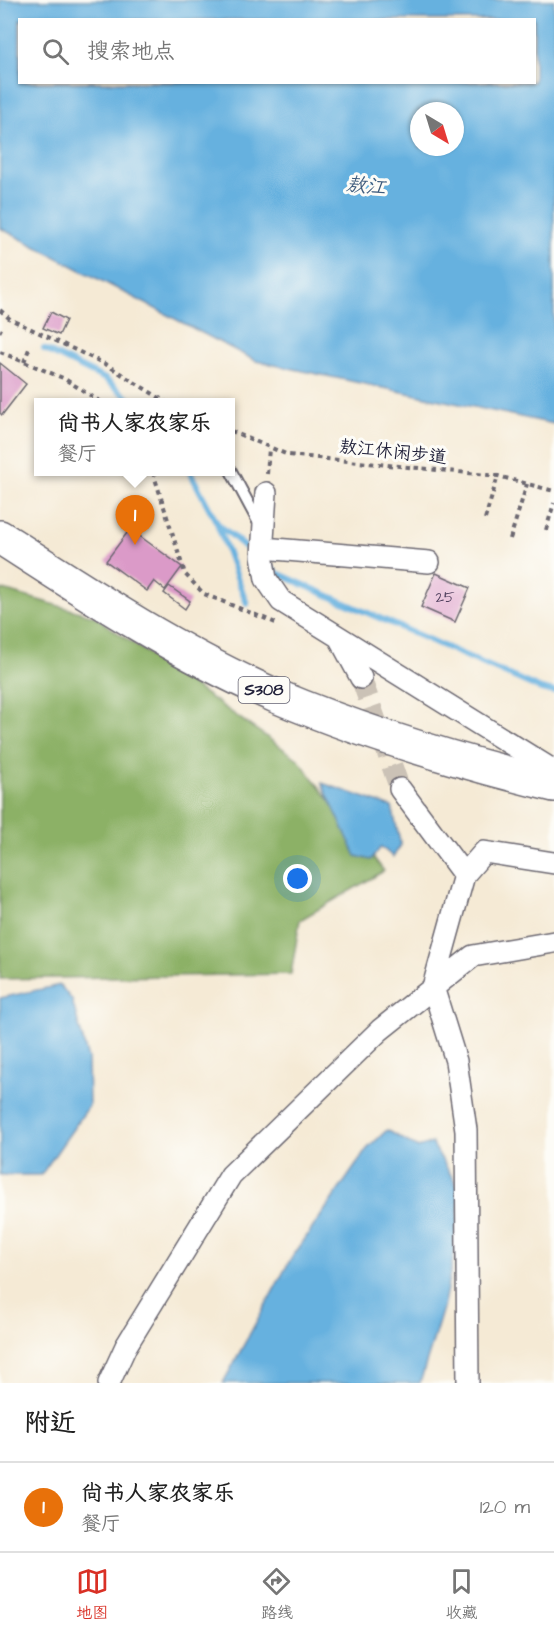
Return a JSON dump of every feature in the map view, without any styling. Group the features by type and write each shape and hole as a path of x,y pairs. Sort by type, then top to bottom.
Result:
{"main road":[{"name":"S308","path":"0,537 92,597 184,650 275,695 389,738 554,785"}],"street":[{"path":"266,493 263,545 266,579 281,601 554,771"},
{"path":"263,545 429,562"},
{"path":"339,637 361,678"},
{"path":"400,789 464,875"},
{"path":"468,1383 466,1130 456,1061 434,987 464,875 484,852 554,863"},
{"path":"109,1383 126,1346 231,1175 380,1030 473,956 554,942"}],"lane":[{"path":"233,476 263,545"}],"path":[{"path":"0,310 10,320 107,365 160,398"},
{"path":"24,362 29,349"},
{"path":"0,352 63,378 95,398"},
{"name":"敖江休闲步道","path":"235,433 288,455 498,476 554,491"},
{"path":"266,493 269,448"},
{"path":"155,476 185,574 204,594 284,625"},
{"path":"485,519 498,476"},
{"path":"510,539 527,484"},
{"path":"546,530 554,503"}],"green space":[{"path":"0,589 94,616 298,759 384,871 300,920 291,974 0,979"}],"water":[{"name":"敖江","path":"0,0 554,0 554,424 256,361 0,228"},
{"path":"322,783 392,807 401,845 393,857 381,847 371,860 356,856"},
{"path":"60,985 72,1000 88,1059 89,1106 41,1175 0,1175 0,998"},
{"path":"387,1130 418,1148 432,1143 460,1190 457,1240 443,1308 420,1383 223,1383 289,1262 367,1149"}],"building":[{"path":"51,312 66,320 59,335 43,328"},
{"path":"0,363 26,384 2,415 0,413"},
{"path":"130,529 182,567 165,590 154,581 147,591 106,561"},
{"path":"436,573 470,588 455,622 421,607"},
{"path":"169,586 190,601 185,609 164,593"}],"waterway":[{"path":"44,349 105,379 128,398"},
{"path":"192,476 217,523 257,557"},
{"path":"218,526 247,604"},
{"path":"270,567 277,573 541,689 554,692"}],"tunnel":[{"path":"361,678 400,789"}],"place":[{"name":"尚书人家农家乐","path":"135,545"}]}
